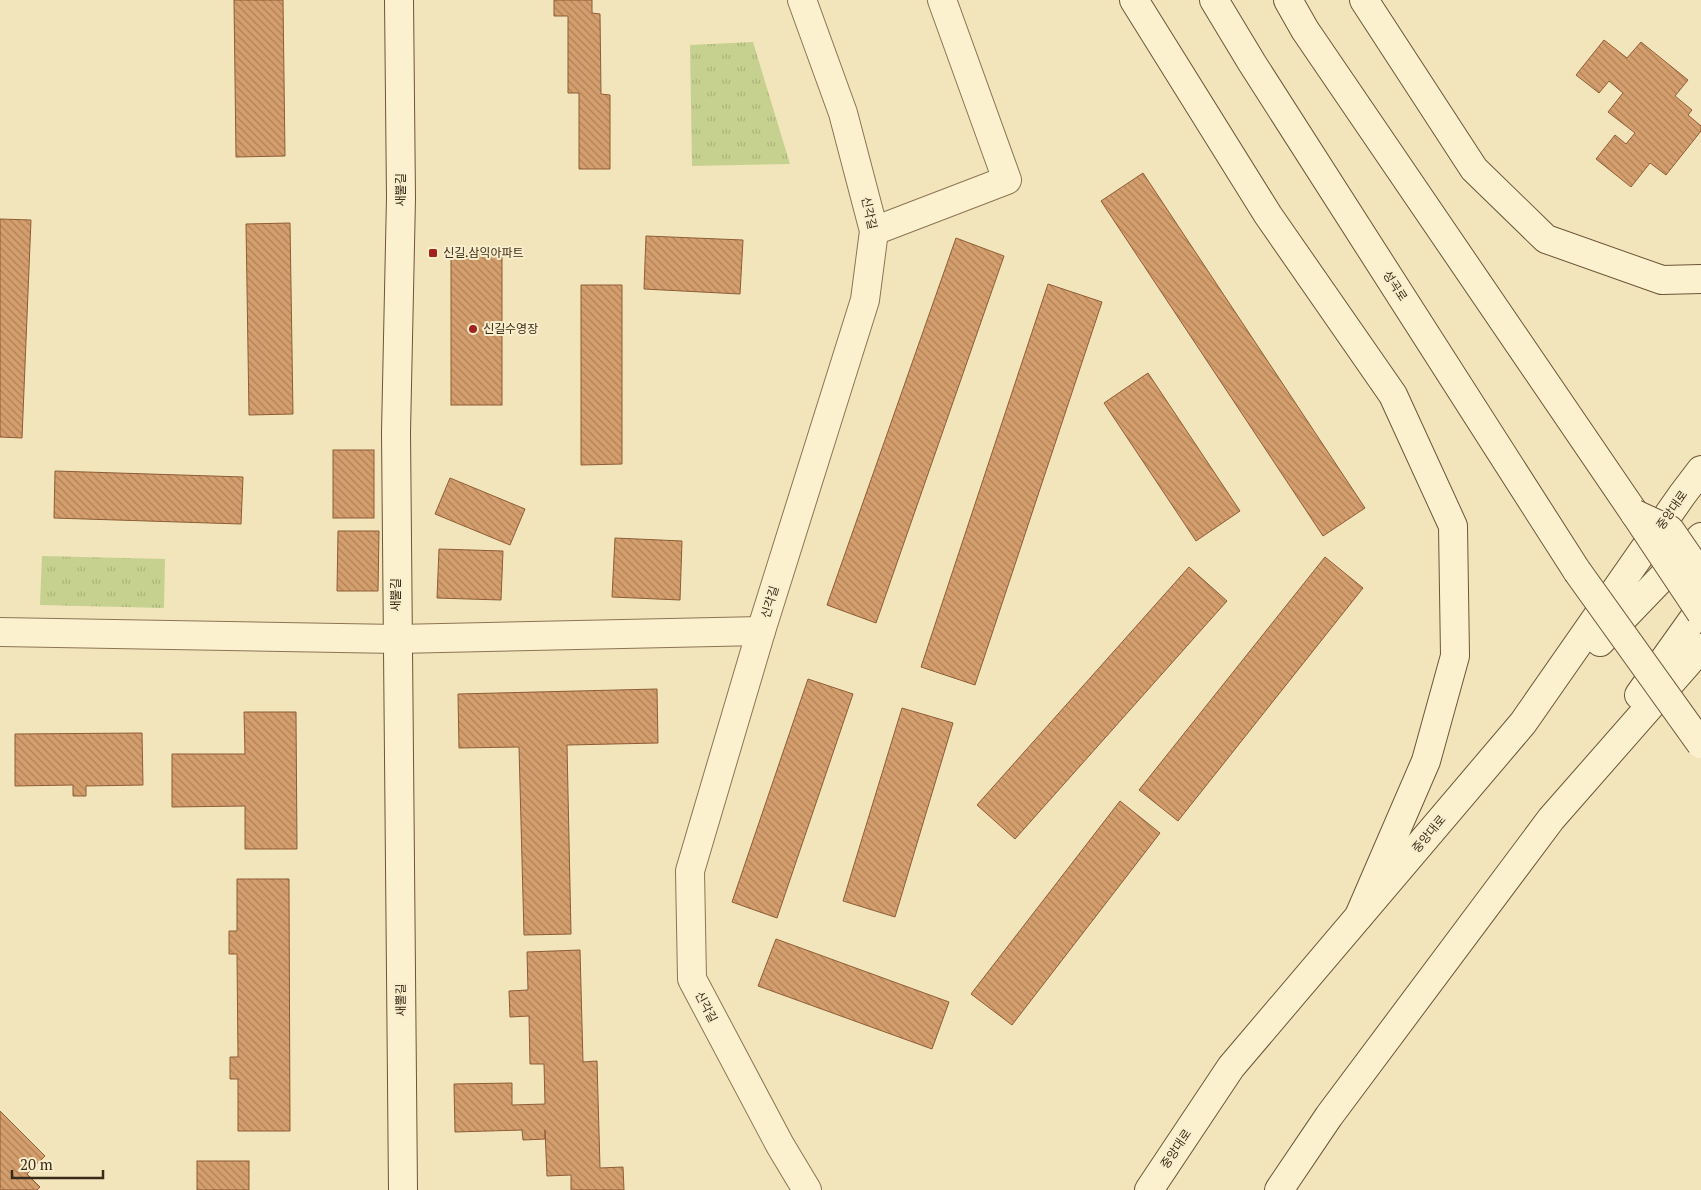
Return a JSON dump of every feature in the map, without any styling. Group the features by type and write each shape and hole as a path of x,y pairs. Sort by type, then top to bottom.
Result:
{"main road":[{"name":"새뿔길","path":"400,0 401,198 396,432 403,1190"},
{"name":"신각길","path":"802,0 843,113 874,231 865,300 761,631 690,871 692,980 780,1145 807,1190"},
{"path":"874,231 1007,180 942,0"},
{"path":"1134,0 1268,216 1393,395 1453,526 1455,656 1426,761 1360,916"},
{"name":"성곡로","path":"1214,0 1252,63 1576,571 1701,744"},
{"path":"1288,0 1305,30 1701,613"},
{"path":"1364,0 1474,169 1546,239 1662,280 1701,279"},
{"name":"중앙대로","path":"1149,1190 1230,1067 1523,723 1701,470"},
{"path":"1635,514 1670,530 1701,575"},
{"path":"1523,723 1701,537"},
{"path":"1278,1190 1335,1108 1551,819 1701,608"},
{"path":"0,632 397,639 761,631"},
{"path":"1551,819 1701,648"}],"green space":[{"path":"753,42 790,164 692,166 690,45"},
{"path":"42,556 165,559 164,608 40,605"}],"building":[{"path":"234,0 283,0 285,156 236,157"},
{"path":"554,0 592,0 592,13 600,14 601,94 610,95 610,169 579,169 579,93 568,93 568,16 554,16"},
{"path":"1604,40 1627,58 1641,42 1688,80 1675,96 1692,110 1688,115 1701,126 1701,131 1666,175 1650,163 1631,187 1596,159 1615,135 1626,144 1635,133 1608,112 1623,93 1609,81 1599,93 1576,75"},
{"path":"1143,173 1365,508 1323,536 1101,201"},
{"path":"0,219 31,220 22,438 0,437"},
{"path":"290,223 293,414 249,415 246,224"},
{"path":"646,236 743,240 740,294 644,289"},
{"path":"956,238 1004,256 876,623 827,605"},
{"path":"451,254 502,254 502,405 451,405"},
{"path":"1048,284 1102,302 975,685 921,667"},
{"path":"581,285 622,285 622,464 581,465"},
{"path":"1148,373 1240,511 1196,541 1104,403"},
{"path":"333,450 374,450 374,518 333,518"},
{"path":"55,471 243,477 241,524 54,518"},
{"path":"450,478 525,509 510,545 435,514"},
{"path":"338,531 379,531 378,591 337,591"},
{"path":"615,538 682,541 680,600 612,597"},
{"path":"439,549 503,551 501,600 437,598"},
{"path":"1325,557 1363,588 1178,821 1139,790"},
{"path":"1189,567 1227,601 1015,839 977,805"},
{"path":"808,679 853,694 777,918 732,902"},
{"path":"657,689 658,743 567,745 571,934 524,935 519,747 459,748 458,694"},
{"path":"902,708 953,723 895,917 843,901"},
{"path":"244,712 296,712 297,849 245,849 245,806 172,807 172,754 245,754"},
{"path":"142,733 143,785 86,786 86,796 73,796 73,785 15,786 15,734"},
{"path":"1120,801 1160,833 1012,1025 971,994"},
{"path":"237,879 289,879 290,1131 238,1131 238,1079 230,1079 230,1057 238,1057 237,954 229,954 229,931 237,931"},
{"path":"776,939 949,1002 932,1049 758,986"},
{"path":"580,950 583,1062 597,1061 600,1168 623,1167 624,1190 571,1190 571,1175 547,1176 545,1130 545,1139 523,1140 522,1130 455,1132 454,1084 512,1083 512,1105 545,1104 544,1064 530,1064 529,1016 510,1017 509,991 528,990 527,952"},
{"path":"0,1111 45,1156 27,1174 40,1187 37,1190 0,1190"},
{"path":"197,1161 249,1161 249,1190 197,1190"}],"place":[{"name":"신길.삼익아파트","path":"433,253"},
{"name":"신길수영장","path":"473,329"}]}
